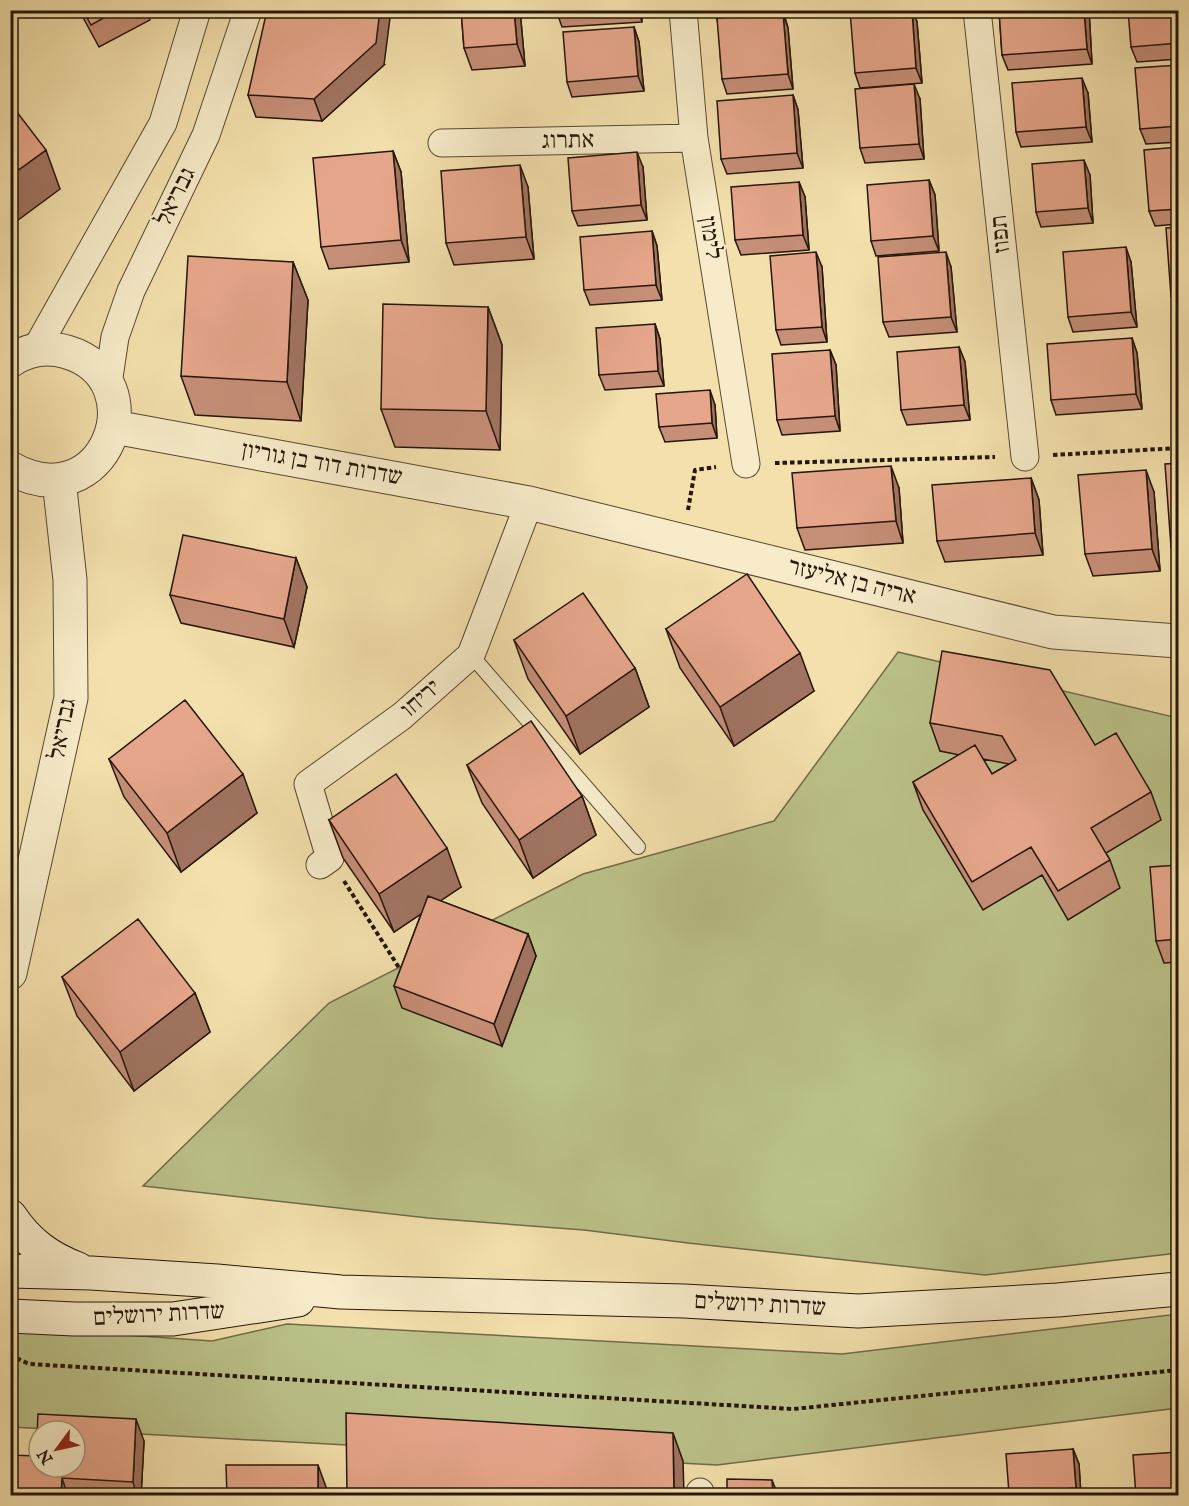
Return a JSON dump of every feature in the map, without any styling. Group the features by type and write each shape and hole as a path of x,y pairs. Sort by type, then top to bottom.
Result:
{"street":[{"name":"גבריאל","path":"23,355 163,123 197,10"},
{"name":"גבריאל","path":"108,384 114,338 132,291 206,135 248,10"},
{"name":"לימון","path":"683,10 694,138 746,464"},
{"name":"תפוז","path":"977,10 1025,457"},
{"name":"אתרוג","path":"442,143 694,138"},
{"path":"10,468 25,476 42,480 60,480 79,474 95,462 108,446 114,427 114,405 108,384 95,367 77,355 57,349 23,355"},
{"name":"שדרות דוד בן גוריון","path":"114,427 529,503"},
{"name":"גבריאל","path":"10,973 71,698 70,580 60,480"},
{"name":"אריה בן אליעזר","path":"529,503 1053,633 1179,641"},
{"name":"יריחו","path":"325,861 308,784 402,716 471,655 529,503"},
{"path":"10,1216 28,1240 45,1254 62,1263 92,1273"},
{"name":"שדרות ירושלים","path":"10,1271 92,1273 341,1292 672,1301 858,1311 1058,1300 1179,1289"},
{"name":"שדרות ירושלים","path":"10,1316 74,1319 173,1319 341,1292"}],"lane":[{"path":"471,655 638,847"}],"path":[{"path":"682,540 695,470 746,464 1025,457 1179,448"},
{"path":"325,861 405,978"},
{"path":"10,1354 29,1364 793,1409 1179,1370"}],"green space":[{"path":"898,652 1178,718 1178,1253 985,1275 584,1230 428,1218 143,1186 329,1003 583,874 774,821"},
{"path":"1178,1314 1178,1408 717,1465 87,1431 87,1419 27,1419 27,1428 11,1427 10,1327 212,1341 287,1324 842,1354"}],"building":[{"path":"83,10 118,10 91,25"},
{"path":"277,10 380,10 376,43 314,99 248,95 265,19"},
{"path":"461,10 514,10 517,44 464,48"},
{"path":"556,10 583,10 556,12"},
{"path":"912,10 916,68 855,73 850,11"},
{"path":"999,10 1084,10 1087,49 1002,55"},
{"path":"1128,10 1179,10 1179,43 1131,47"},
{"path":"783,13 788,74 722,79 717,18"},
{"path":"634,27 638,76 567,82 563,32"},
{"path":"1179,65 1179,126 1140,129 1135,68"},
{"path":"1082,78 1086,127 1016,132 1012,83"},
{"path":"914,84 919,144 860,148 855,89"},
{"path":"793,95 797,153 721,159 717,101"},
{"path":"10,103 46,150 10,176"},
{"path":"1179,147 1179,209 1149,211 1144,150"},
{"path":"393,151 401,240 321,247 313,158"},
{"path":"637,152 641,205 572,211 568,158"},
{"path":"1084,160 1088,208 1036,212 1032,164"},
{"path":"520,165 526,237 446,243 441,171"},
{"path":"929,180 933,236 871,241 867,185"},
{"path":"799,182 803,235 735,240 731,187"},
{"path":"1179,227 1179,295 1171,296 1166,228"},
{"path":"652,231 656,285 584,290 580,237"},
{"path":"1126,247 1131,312 1068,317 1063,252"},
{"path":"816,252 822,327 776,330 770,256"},
{"path":"946,252 951,317 883,322 878,257"},
{"path":"188,256 293,262 287,382 181,376"},
{"path":"383,304 488,307 486,411 381,409"},
{"path":"655,324 658,371 599,375 596,328"},
{"path":"1132,338 1136,394 1051,400 1047,344"},
{"path":"959,347 964,405 901,410 897,352"},
{"path":"830,350 835,416 777,420 772,354"},
{"path":"710,390 712,423 659,427 656,394"},
{"path":"1179,463 1179,546 1171,547 1165,464"},
{"path":"891,466 896,521 797,528 792,473"},
{"path":"1146,470 1152,549 1085,554 1078,475"},
{"path":"1031,478 1035,533 937,541 932,485"},
{"path":"183,535 296,558 284,619 170,595"},
{"path":"747,574 800,653 720,707 666,629"},
{"path":"583,593 635,668 566,716 514,640"},
{"path":"942,651 1050,670 1095,745 1116,733 1151,792 1091,828 1110,860 1058,891 1031,847 972,882 913,782 975,745 992,774 1016,760 1002,736 930,723"},
{"path":"185,700 243,774 167,833 109,759"},
{"path":"531,721 582,796 519,840 467,765"},
{"path":"396,774 447,848 379,894 329,820"},
{"path":"1179,865 1179,939 1156,941 1150,867"},
{"path":"428,896 528,934 494,1024 394,986"},
{"path":"138,919 195,993 120,1052 62,977"},
{"path":"346,1413 673,1433 674,1496 347,1496"},
{"path":"38,1414 136,1419 133,1482 80,1479 87,1479 87,1419 38,1419"},
{"path":"1073,1449 1076,1488 1009,1493 1006,1454"},
{"path":"1179,1452 1179,1496 1136,1496 1133,1455"},
{"path":"10,1455 27,1456 27,1479 62,1479 61,1496 10,1496"},
{"path":"226,1465 318,1465 318,1496 227,1496"},
{"path":"727,1479 772,1480 773,1496 727,1496"}]}
